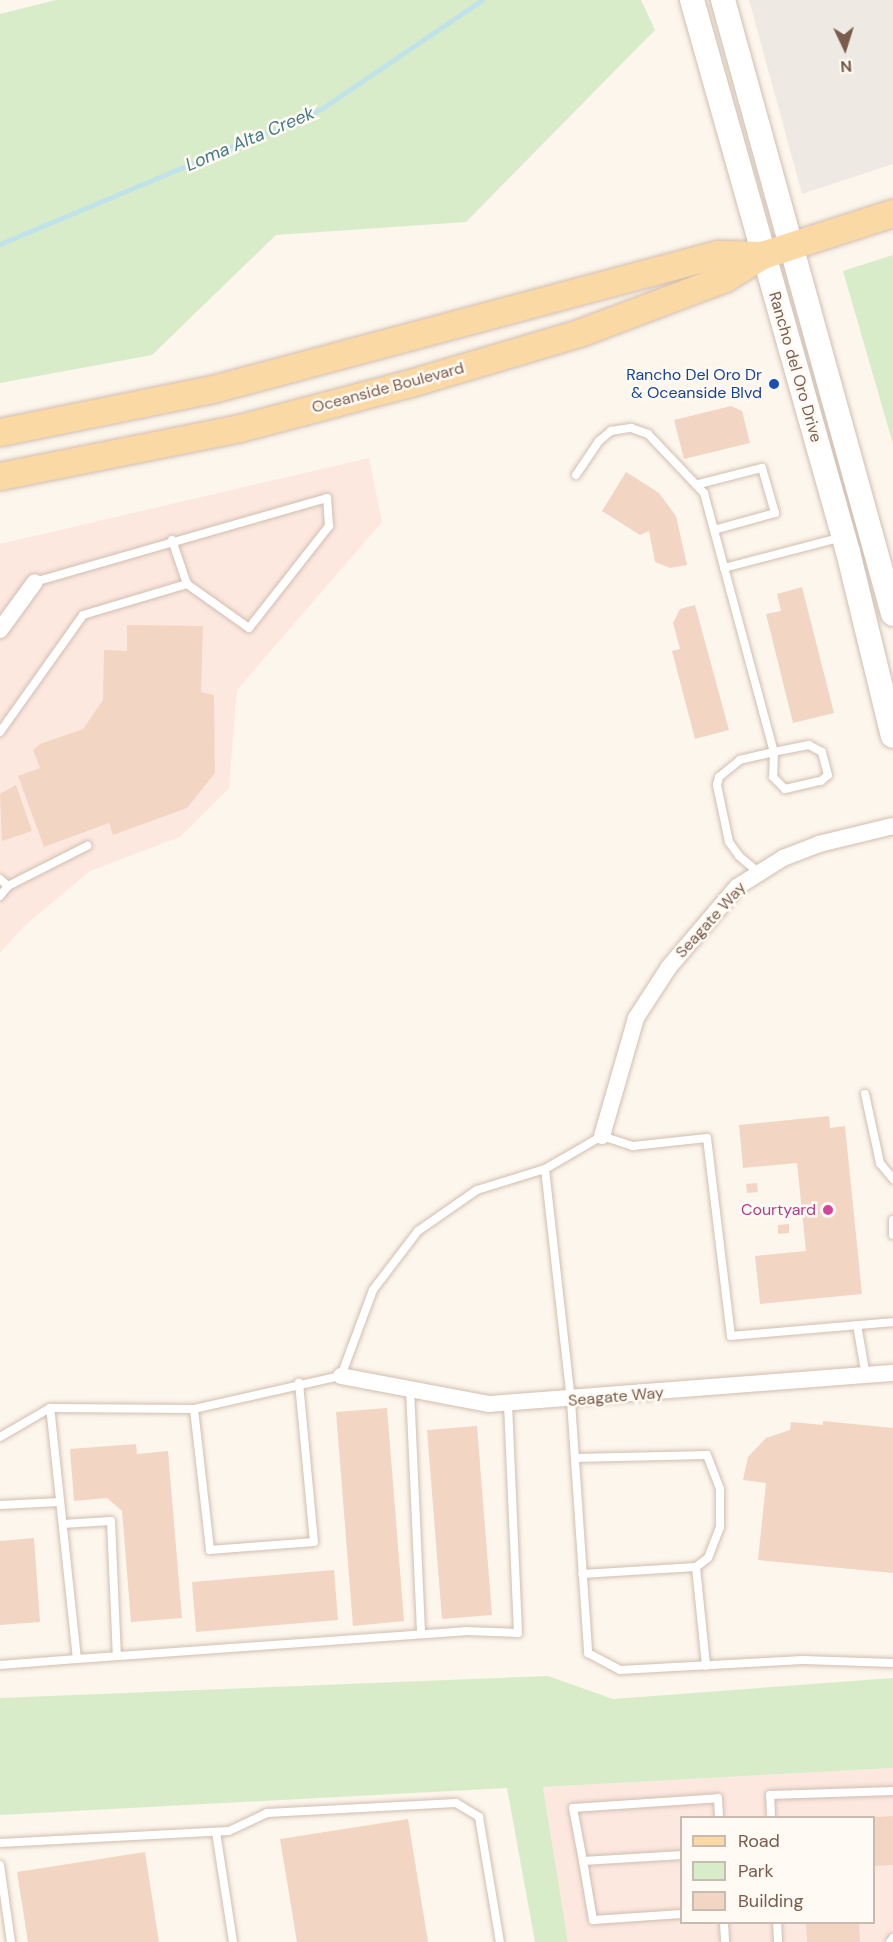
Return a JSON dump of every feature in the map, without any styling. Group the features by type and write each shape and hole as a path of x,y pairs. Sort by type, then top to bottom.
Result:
{"main road":[{"name":"Rancho del Oro Drive","path":"692,0 843,537 893,736"},
{"name":"Rancho del Oro Drive","path":"723,0 893,614"},
{"name":"Oceanside Boulevard","path":"0,432 213,389 718,254 762,255 791,248 893,213"},
{"name":"Oceanside Boulevard","path":"0,476 240,428 407,384 579,333 725,278 762,255"}],"street":[{"path":"0,630 35,582"},
{"name":"Seagate Way","path":"602,1136 636,1018 669,967 737,888 758,872 819,844 893,826"},
{"name":"Seagate Way","path":"341,1376 489,1404 508,1404 571,1401 893,1373"}],"lane":[{"path":"576,475 599,441 611,431 631,428 648,434 699,484 714,530 774,752 773,777 785,789 821,781 828,775 818,747 774,752 727,767 717,785 729,842 739,856 758,872"},
{"path":"699,484 762,468 775,513 714,530"},
{"path":"35,582 172,540 327,498 329,526 249,628 187,584 172,540"},
{"path":"724,568 843,537"},
{"path":"0,732 83,615 187,584"},
{"path":"0,896 8,886 87,846"},
{"path":"0,879 8,886"},
{"path":"866,1094 880,1163 893,1179"},
{"path":"0,1437 50,1408 194,1409 298,1383 341,1376 373,1290 418,1231 477,1190 545,1169 602,1136 633,1146 707,1138 731,1336 893,1322"},
{"path":"545,1169 571,1401 588,1653 620,1670 803,1660 893,1663"},
{"path":"893,1220 893,1235"},
{"path":"857,1325 866,1376"},
{"path":"194,1409 210,1550 314,1542 298,1383"},
{"path":"410,1389 421,1634"},
{"path":"0,1665 421,1634 518,1633 508,1404"},
{"path":"50,1408 77,1659"},
{"path":"575,1458 707,1455 720,1489 720,1527 708,1558 696,1567 582,1574"},
{"path":"0,1505 60,1502"},
{"path":"63,1524 111,1521 117,1656"},
{"path":"696,1567 706,1665"},
{"path":"771,1816 770,1795 893,1791"},
{"path":"680,1914 593,1920 573,1808 718,1798 719,1816"},
{"path":"0,1843 229,1831 267,1813 456,1803 479,1817 500,1942"},
{"path":"216,1832 233,1942"},
{"path":"583,1861 680,1855"},
{"path":"0,1865 11,1942"},
{"path":"724,1924 725,1942"},
{"path":"777,1924 778,1942"},
{"path":"890,1942 893,1938"}],"shaded area":[{"path":"749,0 893,0 893,164 802,194"},
{"path":"369,458 382,522 237,690 229,788 180,837 90,871 22,928 0,953 0,544"},
{"path":"893,1768 893,1942 568,1942 543,1787"}],"green space":[{"path":"56,0 641,0 655,30 466,222 276,235 152,355 0,383 0,14"},
{"path":"893,255 893,444 843,271"},
{"path":"548,1676 613,1699 893,1678 893,1768 543,1787 568,1942 535,1942 507,1788 0,1815 0,1698"}],"building":[{"path":"731,406 742,411 750,443 684,459 674,420"},
{"path":"626,472 659,493 676,516 687,565 670,568 655,562 649,531 640,535 602,511"},
{"path":"802,587 834,713 793,723 766,614 781,611 777,594"},
{"path":"695,605 729,730 695,739 672,651 680,649 673,623 680,609"},
{"path":"127,625 203,626 201,692 214,695 215,773 187,808 113,835 109,823 44,847 18,776 40,768 33,750 40,744 83,729 103,700 104,650 127,651"},
{"path":"16,785 32,831 2,841 0,794"},
{"name":"Courtyard","path":"829,1116 830,1128 845,1126 862,1294 760,1304 755,1256 806,1251 797,1163 743,1168 739,1125"},
{"path":"757,1183 758,1192 747,1193 746,1184"},
{"path":"789,1224 789,1233 778,1234 778,1225"},
{"path":"387,1408 404,1621 353,1626 336,1412"},
{"path":"823,1421 893,1428 893,1573 758,1560 766,1483 743,1480 748,1457 766,1438 790,1430 791,1422 823,1425"},
{"path":"477,1426 492,1615 442,1619 427,1430"},
{"path":"136,1444 137,1454 168,1451 182,1618 131,1622 122,1511 107,1498 74,1501 70,1449"},
{"path":"34,1538 40,1622 0,1625 0,1541"},
{"path":"334,1570 338,1620 196,1632 192,1582"},
{"path":"893,1816 893,1865 875,1866 875,1817"},
{"path":"408,1819 428,1942 297,1942 280,1839"},
{"path":"145,1852 159,1942 28,1942 17,1872"},
{"path":"806,1924 859,1924 860,1942 807,1942"}],"waterway":[{"name":"Loma Alta Creek","path":"0,244 321,109 482,0"}],"place":[{"name":"Rancho Del Oro Dr & Oceanside Blvd","path":"774,384"},
{"name":"Courtyard","path":"828,1210"}]}
